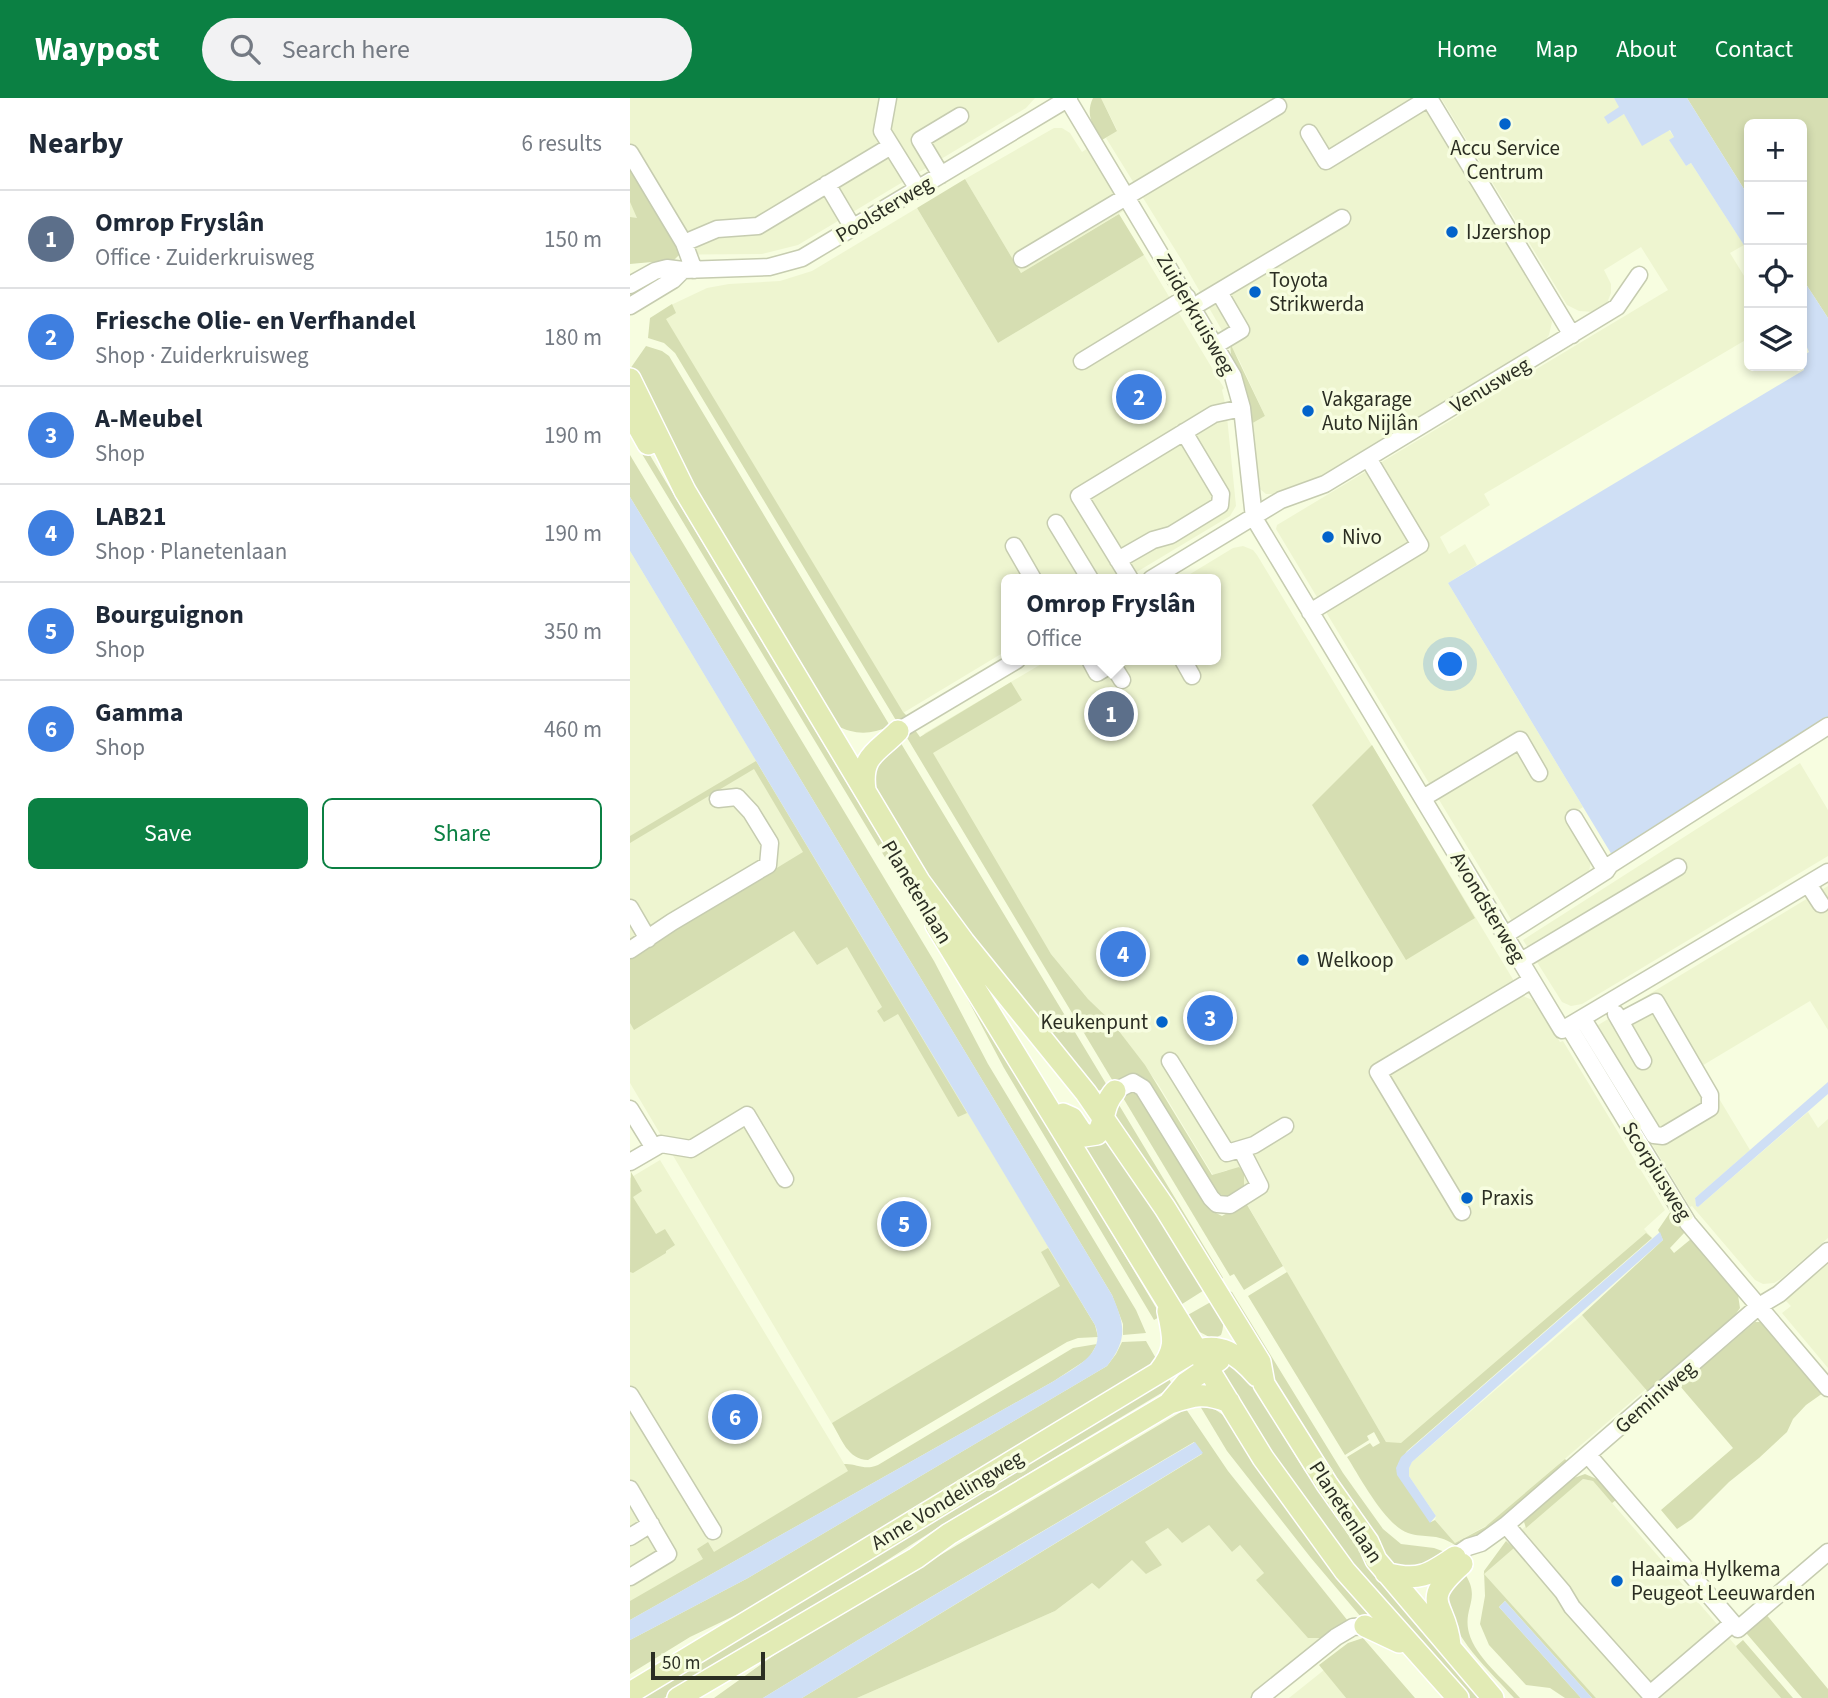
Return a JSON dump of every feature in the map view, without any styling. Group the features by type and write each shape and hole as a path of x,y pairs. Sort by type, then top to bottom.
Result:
{"main road":[{"name":"Planetenlaan","path":"630,379 685,491 927,891 1086,1093 1165,1208 1260,1362 1264,1384 1327,1484 1368,1542 1376,1560 1493,1698"},
{"name":"Planetenlaan","path":"630,412 919,896 1166,1302 1181,1320 1263,1458 1325,1545 1458,1698"},
{"path":"833,736 844,743 863,745 898,731"},
{"path":"865,790 864,772 869,757 898,731"},
{"path":"1018,1057 1022,1046 1033,1042 1064,1064"},
{"path":"1049,1107 1072,1118 1081,1133 1088,1137 1100,1130 1108,1099 1115,1091"},
{"path":"1086,1093 1094,1097 1115,1091"},
{"path":"1159,1373 1173,1347 1173,1332 1166,1302"},
{"path":"1226,1350 1230,1335 1227,1308"},
{"path":"1170,1402 1211,1348 1226,1350 1245,1362 1264,1384"},
{"name":"Anne Vondelingweg","path":"630,1693 1159,1373 1203,1359"},
{"path":"1170,1402 1194,1395 1217,1397 1229,1402"},
{"name":"Anne Vondelingweg","path":"678,1698 916,1558 948,1534 1170,1402"},
{"path":"1386,1573 1412,1578 1459,1560"},
{"path":"1450,1650 1449,1629 1439,1612 1437,1599 1439,1590 1459,1560"},
{"path":"1365,1626 1411,1647"}],"street":[{"path":"888,98 882,131 918,189"},
{"name":"Poolsterweg","path":"630,285 655,271 667,268 689,270 781,265 814,252 1068,98"},
{"name":"Zuiderkruisweg","path":"1068,98 1233,376 1242,408 1254,517"},
{"path":"1309,133 1326,161 1429,98 1572,335"},
{"path":"1022,259 1278,106"},
{"path":"941,175 920,140 960,116"},
{"path":"684,243 717,229 758,226 891,146"},
{"path":"630,153 684,243 689,270 630,306"},
{"path":"827,184 853,228"},
{"path":"1082,360 1190,302 1219,292 1342,218"},
{"name":"Venusweg","path":"1254,517 1291,494 1325,484 1617,307 1639,275"},
{"path":"1216,345 1241,330 1219,292"},
{"path":"1127,574 1079,496 1214,414 1242,408"},
{"path":"1118,561 1153,540 1171,535 1220,505 1221,494 1184,432"},
{"path":"1310,612 1420,545 1368,458"},
{"path":"1159,574 1254,517"},
{"name":"Avondsterweg","path":"1254,517 1562,1030 1576,1023"},
{"path":"1056,523 1087,574"},
{"path":"1014,547 1030,574"},
{"path":"898,731 1009,665"},
{"path":"1093,665 1097,673 1110,665"},
{"path":"1113,665 1122,680"},
{"path":"1186,665 1192,676"},
{"path":"1504,935 1828,726"},
{"path":"1423,799 1520,740 1539,773"},
{"path":"630,950 768,865 770,843 751,812 737,797 718,799"},
{"path":"1574,818 1606,871"},
{"path":"1521,961 1678,867"},
{"path":"1620,1021 1656,1002 1710,1095 1710,1108 1663,1136 1654,1135 1576,1023 1828,872"},
{"path":"1808,884 1824,910"},
{"path":"630,908 648,939"},
{"path":"1462,1212 1378,1072 1532,980"},
{"path":"1609,1003 1643,1062"},
{"name":"Scorpiusweg","path":"1576,1023 1688,1223 1828,1388"},
{"path":"1170,1061 1227,1153 1254,1145 1285,1126"},
{"path":"1115,1091 1133,1082 1143,1088 1217,1204 1230,1205 1260,1186 1241,1149"},
{"path":"630,1109 653,1148"},
{"path":"630,1162 662,1144 691,1149 747,1115 785,1179"},
{"name":"Geminiweg","path":"1459,1560 1474,1554 1481,1543 1506,1525 1828,1251"},
{"path":"630,1395 713,1531"},
{"path":"1588,1455 1735,1626"},
{"path":"630,1489 668,1554 630,1577"},
{"path":"630,1537 651,1524"},
{"path":"1506,1525 1563,1592 1572,1607 1650,1694 1828,1552"},
{"path":"1260,1698 1336,1637 1353,1627 1365,1626"}],"shaded area":[{"path":"630,98 1035,98 1026,108 798,245 762,254 630,255"},
{"path":"1093,98 1101,98 1117,131 1102,140 1090,115"},
{"path":"1101,98 1420,98 1548,311 1552,322 1549,335 1543,343 1320,478 1276,494 1266,494 1257,482 1251,424 1265,416 1240,362 1184,264 1106,138 1117,130"},
{"path":"1441,98 1614,98 1620,107 1608,123 1624,114 1669,130 1674,137 1670,141 1686,166 1691,163 1744,245 1730,253 1744,276 1744,341 1484,494 1490,505 1440,537 1449,554 1465,544 1477,565 1448,583 1583,807 1566,818 1591,860 1589,872 1512,921 1276,529 1277,525 1668,290 1641,247 1604,270 1611,284 1611,293 1600,310 1579,311 1567,305"},
{"path":"1687,98 1828,98 1828,318 1807,286 1807,119 1744,119 1744,189"},
{"path":"1054,128 1062,128 1070,133 1082,152 1088,148 1125,210 1021,273 965,179"},
{"path":"630,167 679,250 679,255 674,260 630,264 630,217 637,218 630,202"},
{"path":"965,179 1021,273 1119,214 1144,255 998,343 917,208"},
{"path":"917,208 998,343 1144,255 1224,388 1222,390 1236,506 1230,516 1133,574 1001,574 1001,654 903,713 663,315 671,305 707,288 780,281 812,271"},
{"path":"672,304 676,313 666,319 907,716 897,722 675,353 664,343 648,338 650,318"},
{"path":"1231,345 1265,416 1251,424 1245,389 1232,357"},
{"path":"646,346 669,356 890,726 862,733 835,725 689,489 630,369"},
{"path":"630,422 968,985 1014,1070 1161,1316 1154,1320 1004,1068 948,962 630,434"},
{"path":"630,455 934,961 988,1064 1136,1310 1146,1333 1123,1335 1123,1324 1112,1295 630,497"},
{"path":"1243,546 1257,555 1523,996 1535,1001 1560,1042 1563,1041 1665,1210 1644,1229 1652,1238 1407,1451 1386,1442 1227,1170 1213,1175 1158,1084 1112,1022 1088,999 1051,954 919,740 925,733 1040,665 1221,665 1221,574 1190,574 1233,548"},
{"path":"630,551 1084,1306 847,1449 630,1083"},
{"path":"1011,682 1022,700 933,753 1051,954 1088,999 1112,1022 1145,1065 1212,1175 1239,1167 1244,1172 1244,1186 1231,1196 1223,1196 1214,1190 1146,1079 1135,1074 1114,1083 906,736 915,730 920,737"},
{"path":"899,740 1108,1087 1103,1090 1094,1091 1004,985 880,806 875,784 876,769"},
{"path":"1372,745 1475,918 1406,960 1312,805"},
{"path":"756,761 967,1113 958,1117 898,1014 884,1022 877,1011 882,1007 847,947 817,965 794,931 634,1030 630,1023 630,958 803,852 754,769 630,843 630,836"},
{"path":"1800,763 1828,810 1828,856 1582,1004 1571,1006 1562,1002 1523,940"},
{"path":"1828,886 1828,1030 1810,1001 1700,1067 1750,1150 1695,1198 1698,1207 1808,1112 1818,1128 1828,1119 1828,1238 1781,1279 1763,1284 1755,1280 1692,1206 1690,1207 1585,1033"},
{"path":"1131,1092 1141,1097 1210,1210 1222,1216 1246,1203 1283,1266 1244,1290 1234,1274 1230,1276 1122,1096"},
{"path":"1116,1100 1222,1276 1216,1283 1110,1111"},
{"path":"1108,1133 1209,1287 1179,1306 1083,1145"},
{"path":"660,1160 860,1490 630,1620 630,1178"},
{"path":"631,1172 642,1191 633,1197 656,1234 665,1229 675,1245 633,1273 630,1272"},
{"path":"1671,1211 1685,1232 1670,1248 1674,1253 1691,1239 1738,1295 1740,1308 1733,1318 1648,1392 1582,1315 1663,1240 1658,1230"},
{"path":"1646,1233 1652,1238 1407,1451 1398,1464 1431,1522 1435,1520 1455,1543 1485,1527 1565,1459 1568,1462 1512,1510 1463,1545 1460,1541 1455,1545 1442,1538 1408,1533 1382,1511 1347,1457 1370,1443 1373,1447 1380,1443 1374,1432 1367,1436 1369,1440 1345,1455 1248,1296 1287,1272 1386,1442 1401,1443"},
{"path":"1048,1248 1095,1325 1098,1337 1078,1338 1067,1342 868,1460 850,1452 832,1423 1060,1286 1041,1252"},
{"path":"1828,1264 1828,1368 1782,1313 1791,1306 1785,1300"},
{"path":"1229,1291 1343,1473 1383,1529 1401,1544 1445,1552 1431,1567 1398,1565 1386,1557 1381,1542 1275,1382"},
{"path":"1216,1299 1223,1326 1221,1335 1213,1339 1196,1330 1186,1316"},
{"path":"1582,1315 1646,1389 1489,1524 1455,1543 1435,1520 1436,1516 1409,1476 1409,1467"},
{"path":"1755,1322 1762,1322 1823,1393 1793,1419 1787,1432 1729,1482 1692,1519 1677,1529 1661,1510 1733,1448 1680,1386"},
{"path":"1146,1341 1158,1362 759,1604 690,1637 630,1674 630,1640 748,1578 1107,1366 1122,1342"},
{"path":"1097,1344 1089,1358 1054,1381 630,1620 630,1601 703,1559 697,1549 708,1542 714,1552 848,1471 844,1464 868,1467 878,1465 1073,1348"},
{"path":"1227,1364 1246,1375 1304,1470 1368,1560 1482,1698 1469,1698 1370,1590 1271,1457 1222,1372"},
{"path":"1168,1377 1173,1386 942,1525 783,1627 664,1698 638,1698"},
{"path":"1200,1406 1210,1406 1226,1417 1287,1510 1337,1575 1385,1629 1361,1617 1311,1558 1227,1451"},
{"path":"1186,1409 1228,1471 1348,1621 1327,1638 1308,1638 1256,1580 1264,1573 1240,1545 1232,1552 1209,1525 1182,1543 1168,1528 1145,1542 1162,1565 1146,1574 1132,1560 1099,1589 1092,1583 1055,1611 857,1698 802,1698 1202,1454 1194,1442 763,1698 714,1698 784,1648"},
{"path":"1585,1474 1599,1480 1616,1500 1612,1503 1593,1481 1583,1479 1526,1528 1524,1522 1527,1517 1574,1478"},
{"path":"1583,1479 1593,1481 1781,1698 1596,1698 1483,1574 1513,1548 1508,1541"},
{"path":"1209,1525 1232,1552 1240,1545 1264,1573 1257,1580 1327,1638 1252,1698 857,1698 1055,1611 1092,1583 1099,1589 1133,1559 1162,1565 1144,1542 1168,1528"},
{"path":"1506,1541 1514,1548 1484,1574"},
{"path":"1463,1571 1469,1581 1472,1596 1468,1624 1473,1642 1484,1660 1520,1698 1514,1698 1483,1665 1455,1626 1448,1596"},
{"path":"1484,1574 1596,1698 1592,1698 1505,1601 1499,1607 1581,1698 1565,1698 1550,1688 1526,1685 1489,1645 1480,1624 1485,1596"},
{"path":"1765,1613 1828,1689 1828,1698 1802,1698 1747,1634"},
{"path":"1363,1638 1415,1698 1346,1698 1319,1665 1348,1643"},
{"path":"1743,1640 1793,1698 1781,1698 1737,1648"},
{"path":"1324,1670 1346,1698 1289,1698"}],"water":[{"path":"1614,98 1687,98 1744,189 1744,245 1691,163 1686,166 1669,140 1674,137 1670,130 1642,146 1624,114 1608,124 1604,117 1619,107"},
{"path":"1807,286 1828,318 1828,717 1612,855 1448,583 1802,371 1807,371"},
{"path":"630,497 1112,1295 1120,1315 1122,1332 1118,1348 1107,1366 748,1578 630,1640 630,1620 1054,1381 1086,1359 1096,1344 1097,1335 1095,1325 630,551"},
{"path":"1828,1082 1828,1094 1696,1206 1695,1198"},
{"path":"1660,1232 1663,1240 1412,1462 1409,1476 1436,1516 1430,1523 1397,1475 1396,1468 1401,1457"},
{"path":"1195,1442 1203,1453 802,1698 763,1698 863,1637"},
{"path":"1505,1601 1592,1698 1581,1698 1499,1607"}],"place":[{"name":"Accu Service Centrum","path":"1505,124"},
{"name":"IJzershop","path":"1452,232"},
{"name":"Toyota Strikwerda","path":"1255,292"},
{"name":"Friesche Olie- en Verfhandel","path":"1139,397"},
{"name":"Vakgarage Auto Nijlân","path":"1308,411"},
{"name":"Nivo","path":"1328,537"},
{"name":"Omrop Fryslân","path":"1111,714"},
{"name":"LAB21","path":"1123,954"},
{"name":"Welkoop","path":"1303,960"},
{"name":"A-Meubel","path":"1210,1018"},
{"name":"Keukenpunt","path":"1162,1022"},
{"name":"Praxis","path":"1467,1198"},
{"name":"Bourguignon","path":"904,1224"},
{"name":"Gamma","path":"735,1417"},
{"name":"Haaima Hylkema Peugeot Leeuwarden","path":"1617,1581"}]}
